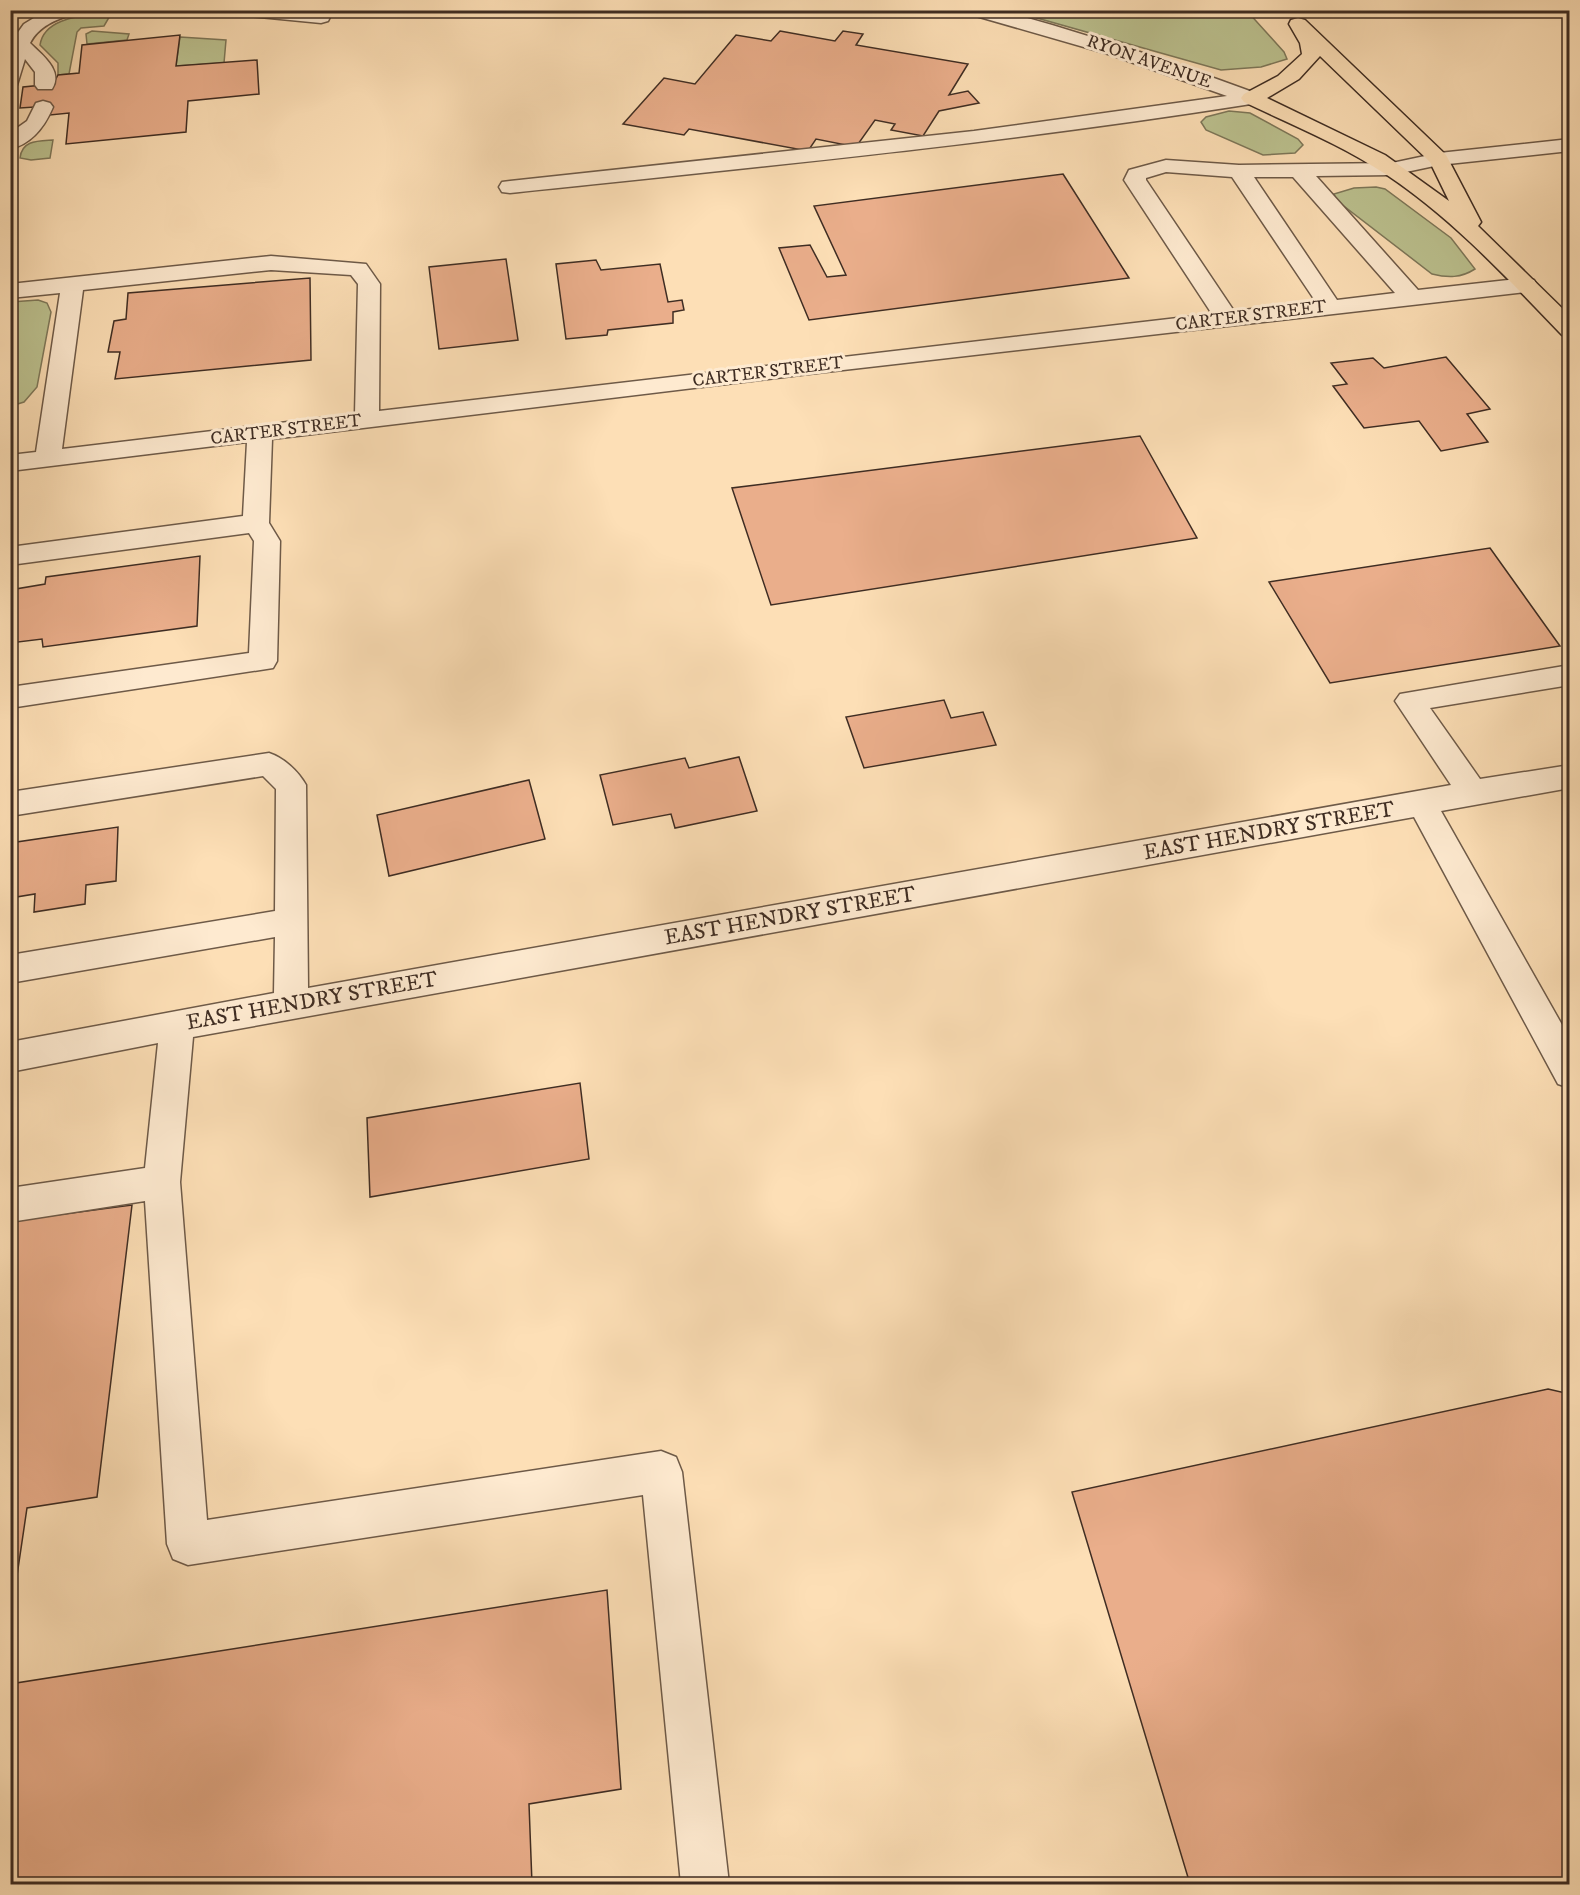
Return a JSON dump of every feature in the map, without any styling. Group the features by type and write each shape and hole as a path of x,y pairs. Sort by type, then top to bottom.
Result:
{"main road":[{"path":"1251,98 1286,81 1302,69 1312,54 1310,43 1292,17"},
{"path":"1292,17 1439,159 1475,232"},
{"path":"1251,98 1330,135 1392,169 1442,205 1475,232 1569,330"}],"street":[{"path":"10,81 20,42 26,31 36,23 66,10"},
{"path":"248,10 321,17"},
{"name":"RYON AVENUE","path":"976,10 1087,39 1251,98"},
{"path":"20,42 43,65 48,76 45,85"},
{"path":"510,187 965,137 1167,112 1251,98"},
{"path":"10,143 28,132 36,123 43,106"},
{"path":"1227,319 1135,180 1136,174 1166,166 1239,171 1392,169 1439,159 1569,145"},
{"path":"1299,170 1412,298"},
{"path":"1239,171 1331,307"},
{"path":"10,291 271,263 358,269 369,284 366,420"},
{"path":"48,458 72,285"},
{"name":"CARTER STREET","path":"10,463 1526,285"},
{"path":"10,698 263,661 267,541 256,523 260,433"},
{"path":"10,556 256,523"},
{"path":"1472,792 1410,702 1569,675"},
{"path":"10,804 269,764 291,784 291,1005"},
{"name":"EAST HENDRY STREET","path":"10,1057 177,1025 1569,776"},
{"path":"1422,804 1569,1072"},
{"path":"10,969 291,921"},
{"path":"177,1025 162,1182 188,1544 661,1472 705,1884"},
{"path":"10,1205 162,1182"}],"green space":[{"path":"1012,11 1247,11 1284,52 1287,59 1261,67 1221,70"},
{"path":"103,13 111,14 104,26 81,28 77,32 69,74 58,75 58,63 40,45 48,29 65,20"},
{"path":"92,31 129,34 127,40 87,44 86,34"},
{"path":"180,37 226,40 224,63 176,66"},
{"path":"1229,111 1250,113 1298,139 1303,145 1295,153 1263,155 1206,130 1201,122 1206,117"},
{"path":"53,140 50,158 31,160 20,158 21,152 27,145 36,141"},
{"path":"1354,188 1385,189 1451,238 1475,269 1454,276 1432,274 1336,200 1334,194"},
{"path":"38,300 47,303 51,312 37,387 24,402 11,406 11,302"}],"building":[{"path":"780,31 835,41 843,31 863,34 856,45 968,64 949,95 968,91 979,103 939,111 923,136 891,130 895,124 875,120 856,147 816,139 808,151 689,129 684,135 623,124 664,78 695,84 736,35 771,41"},
{"path":"180,35 176,66 257,60 259,94 188,101 186,132 66,144 69,113 50,115 50,106 20,108 23,87 53,84 58,75 79,73 82,45"},
{"path":"1063,174 1129,278 809,320 779,248 810,245 827,277 846,275 814,206"},
{"path":"506,259 518,340 439,349 429,267"},
{"path":"596,260 601,270 660,264 668,302 682,300 684,310 673,312 673,323 608,330 607,335 566,339 556,264"},
{"path":"310,278 311,360 115,379 120,352 108,352 114,321 126,319 128,293"},
{"path":"1446,357 1490,409 1467,414 1488,442 1441,451 1419,421 1364,428 1333,386 1347,384 1331,363 1373,358 1384,368"},
{"path":"1140,436 1197,538 771,605 732,488"},
{"path":"1490,548 1560,646 1330,683 1269,582"},
{"path":"200,556 197,626 43,647 42,639 10,643 10,590 45,584 46,577"},
{"path":"944,700 951,718 983,712 996,745 864,768 846,717"},
{"path":"739,757 757,811 675,828 671,814 613,825 600,775 685,758 689,768"},
{"path":"529,780 545,839 389,876 377,815"},
{"path":"118,827 116,881 86,885 85,904 34,912 35,894 10,898 10,843"},
{"path":"580,1083 589,1159 370,1197 367,1118"},
{"path":"132,1205 97,1497 27,1508 10,1623 10,1221"},
{"path":"1548,1389 1570,1394 1570,1884 1190,1884 1072,1492"},
{"path":"607,1590 621,1789 529,1804 532,1884 10,1884 10,1684"}]}
